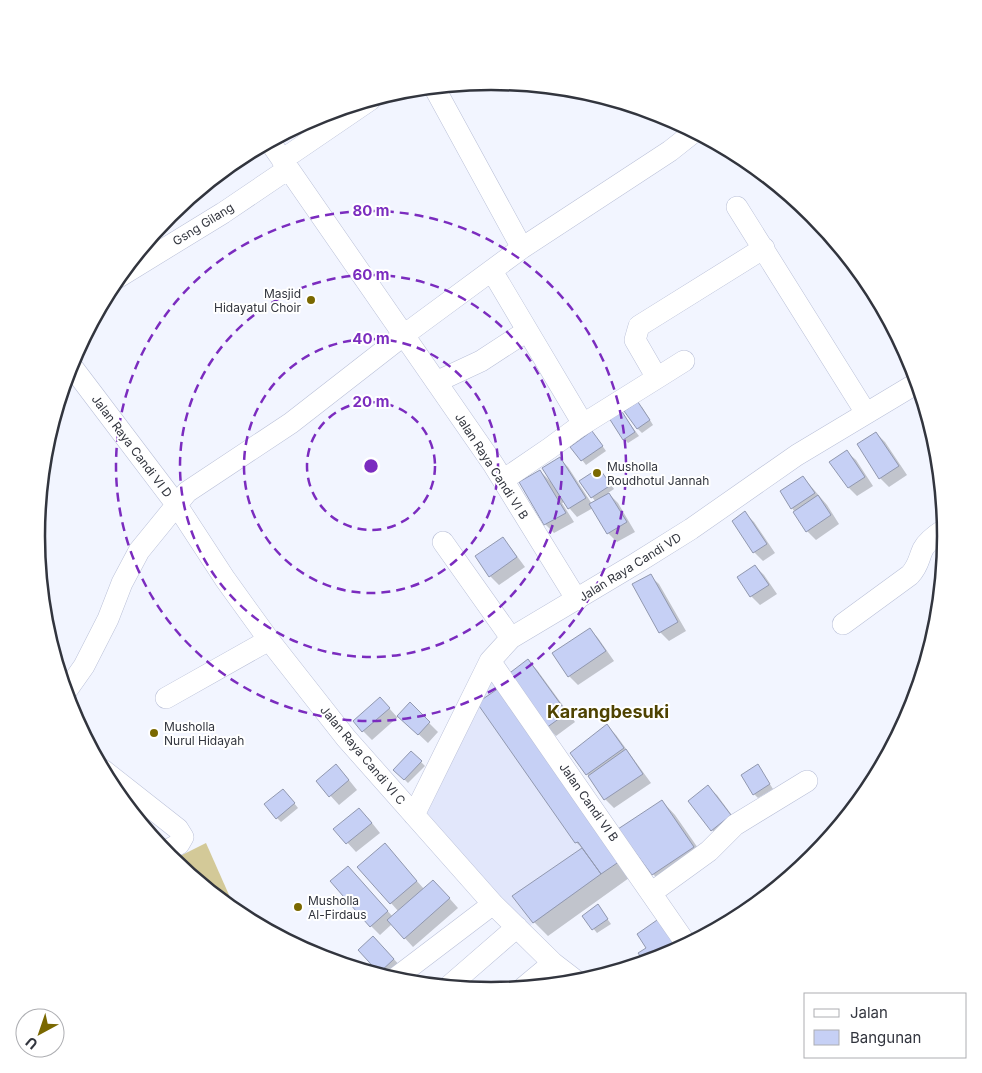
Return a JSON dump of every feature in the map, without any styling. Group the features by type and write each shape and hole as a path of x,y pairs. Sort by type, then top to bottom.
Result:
{"street":[{"path":"438,94 522,248"},
{"name":"Gsng Gilang","path":"136,266 223,213 354,112"},
{"path":"71,685 84,666 108,619 122,583 140,551 187,492 291,423 404,335 522,248 670,151 689,136"},
{"name":"Jalan Raya Candi VI B","path":"273,147 503,480 577,600"},
{"path":"737,207 866,413"},
{"path":"657,378 635,340 639,326 764,248"},
{"path":"492,270 583,424"},
{"path":"436,382 482,361 527,330"},
{"path":"503,480 583,424 684,361"},
{"name":"Jalan Raya Candi VI D","path":"77,373 176,504"},
{"name":"Jalan Raya Candi VD","path":"414,815 490,661 510,638 577,600 691,529 797,455 911,387"},
{"name":"Jalan Raya Candi VI C","path":"176,504 225,579 269,640 346,738 493,904 553,963 569,976"},
{"path":"842,624 910,575 918,567 924,548 937,535"},
{"path":"443,542 510,638"},
{"path":"166,698 269,640"},
{"name":"Jalan Candi VI B","path":"490,661 683,939"},
{"path":"651,893 709,851 735,825 807,781"},
{"path":"120,784 178,829 183,837 179,844 172,848"},
{"path":"402,974 493,904"},
{"path":"455,981 517,927"},
{"path":"532,981 553,963"}],"shaded area":[{"path":"492,678 601,874 527,928 427,813"},
{"path":"206,843 230,898 197,872 180,856"}],"building":[{"path":"638,402 650,420 637,429 624,411"},
{"path":"621,410 635,432 623,440 609,418"},
{"path":"592,431 603,446 581,461 570,447"},
{"path":"876,432 899,466 879,479 857,444"},
{"path":"847,450 865,477 848,488 829,462"},
{"path":"560,457 586,498 568,509 542,468"},
{"path":"599,468 611,485 591,498 579,481"},
{"path":"540,470 566,513 544,525 519,482"},
{"path":"803,476 815,493 791,509 780,491"},
{"path":"609,493 627,522 607,534 589,504"},
{"path":"818,495 831,515 806,532 793,512"},
{"path":"745,511 767,544 753,553 732,521"},
{"path":"503,537 517,557 489,577 475,556"},
{"path":"755,565 769,585 750,597 737,577"},
{"path":"651,574 678,622 659,633 632,584"},
{"path":"590,628 606,651 568,677 552,653"},
{"path":"528,659 567,713 546,728 507,675"},
{"path":"499,688 623,859 601,874 578,842 575,843 477,703"},
{"path":"380,697 390,708 362,732 353,721"},
{"path":"410,702 430,722 418,735 397,716"},
{"path":"607,724 624,748 586,775 570,753"},
{"path":"626,749 643,774 604,800 588,776"},
{"path":"411,751 422,761 404,780 393,770"},
{"path":"336,764 349,780 329,797 316,781"},
{"path":"758,764 770,784 753,795 741,775"},
{"path":"708,785 731,815 711,831 688,801"},
{"path":"283,789 295,803 276,819 264,804"},
{"path":"662,800 694,847 652,875 618,829"},
{"path":"359,808 372,823 346,844 333,829"},
{"path":"385,843 417,881 390,904 357,867"},
{"path":"582,848 601,874 533,923 512,896"},
{"path":"348,866 388,911 370,927 330,881"},
{"path":"433,880 450,898 404,939 387,920"},
{"path":"598,904 608,919 592,930 582,916"},
{"path":"660,918 677,942 641,957 638,953 646,948 637,934"},
{"path":"373,936 394,959 383,969 376,967 373,966 358,950"}],"place":[{"name":"Masjid Hidayatul Choir","path":"311,300"},
{"name":"Musholla Roudhotul Jannah","path":"597,473"},
{"name":"Musholla Nurul Hidayah","path":"154,733"},
{"name":"Musholla Al-Firdaus","path":"298,907"}],"district":[{"name":"Karangbesuki","path":"608,711"}]}
